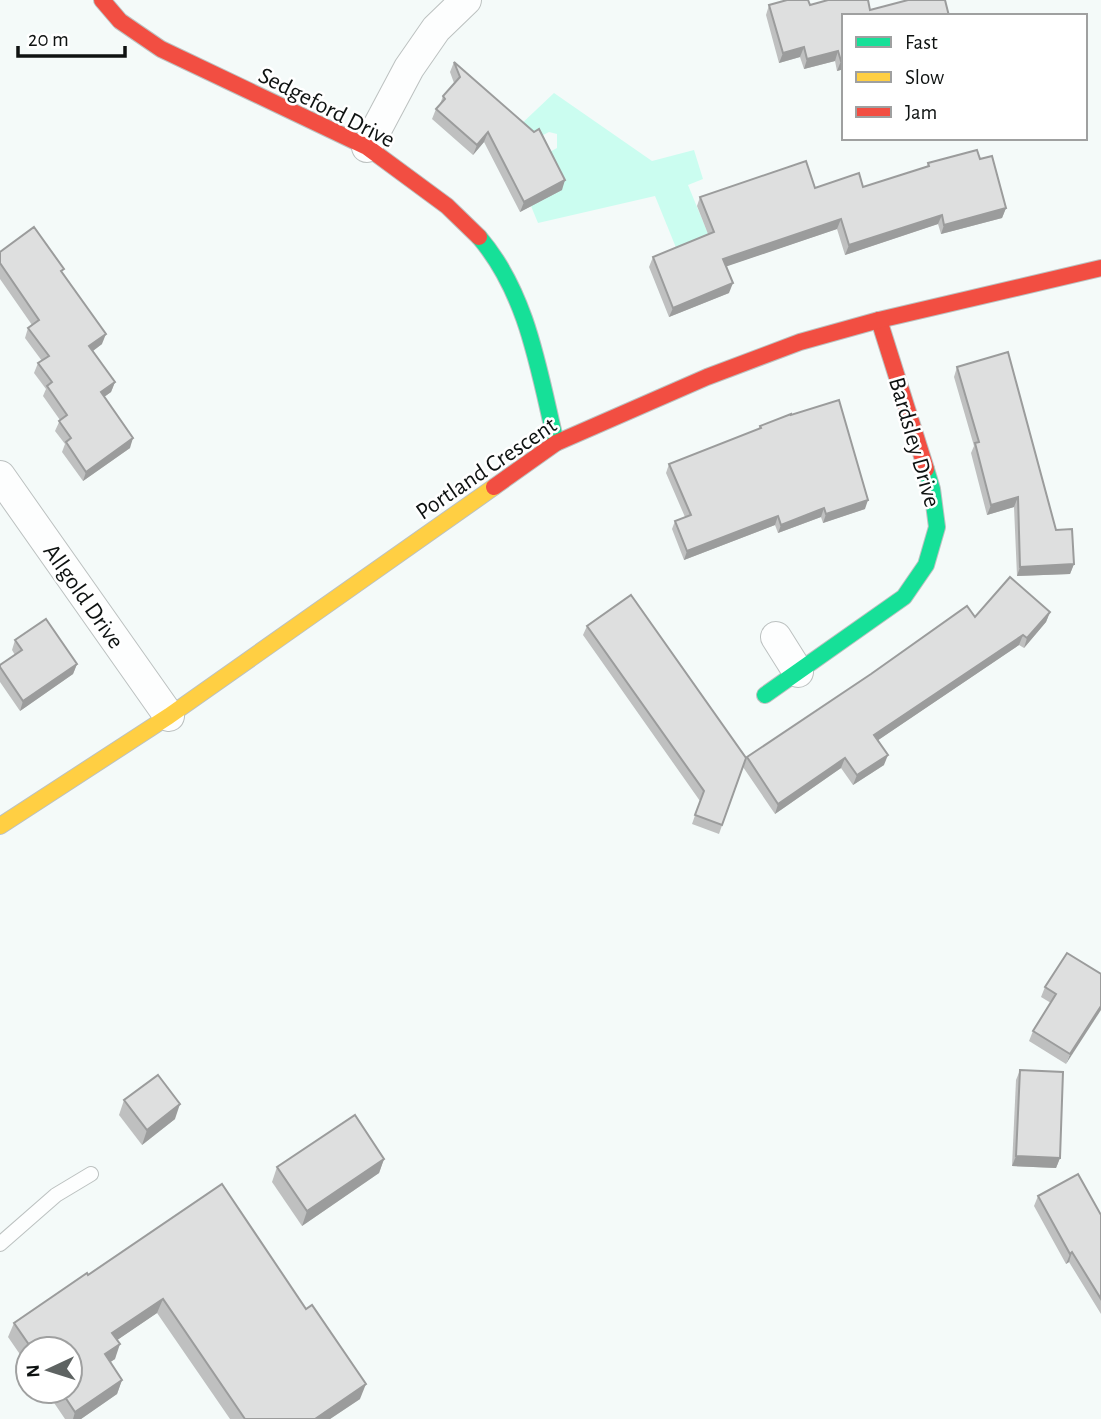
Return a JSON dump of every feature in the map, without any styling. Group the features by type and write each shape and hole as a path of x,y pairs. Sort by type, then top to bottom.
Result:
{"street":[{"name":"Sedgeford Drive","path":"102,0 120,21 161,49 367,147 447,205 481,239 508,279 529,332 556,443"},
{"path":"367,147 409,68 452,5"},
{"name":"Portland Crescent","path":"0,826 169,716 556,443 707,377 800,342 878,320 1101,268"},
{"name":"Bardsley Drive","path":"765,695 904,597 926,565 937,527 932,489 878,320"},
{"name":"Allgold Drive","path":"0,477 169,716"},
{"path":"776,637 798,672"}],"lane":[{"path":"0,1244 56,1195 91,1174"}],"green space":[{"path":"554,93 652,161 694,150 703,179 688,185 711,241 679,255 655,196 538,223 531,206 544,155 557,148 557,134 549,132 506,154 500,144"}],"building":[{"path":"787,0 808,0 810,5 828,0 868,0 870,10 908,0 945,0 948,14 842,14 841,61 838,51 807,59 804,47 783,53 769,5"},
{"path":"454,62 534,132 539,129 565,180 524,202 488,132 477,145 436,109 445,99 443,96 460,77"},
{"path":"977,150 980,159 992,156 1006,208 944,225 942,215 849,245 841,219 723,259 733,283 673,308 653,257 714,232 700,197 806,161 815,188 859,173 863,187 929,166 928,163"},
{"path":"34,227 64,269 61,271 106,334 89,346 115,382 101,392 133,438 86,472 66,442 71,438 59,421 67,415 47,386 52,382 38,363 49,356 28,328 39,320 0,263 0,252"},
{"path":"1008,352 1056,530 1072,529 1074,564 1020,567 1018,497 991,505 975,443 979,442 957,367"},
{"path":"839,400 868,500 826,514 824,508 781,525 778,516 687,551 675,521 691,515 669,464 791,414"},
{"path":"1010,577 1050,612 1027,638 1023,635 874,735 888,755 857,775 845,758 778,804 747,757 967,606 975,617"},
{"path":"631,595 746,758 722,825 695,815 704,791 587,626"},
{"path":"46,619 77,664 23,701 0,665 22,650 15,640"},
{"path":"1067,953 1101,974 1101,1006 1070,1054 1033,1031 1056,994 1045,987"},
{"path":"1020,1070 1063,1072 1060,1158 1016,1156"},
{"path":"158,1075 180,1104 147,1130 124,1100"},
{"path":"355,1115 384,1159 307,1211 277,1167"},
{"path":"1078,1174 1101,1215 1101,1299 1072,1252 1070,1254 1038,1196"},
{"path":"222,1184 306,1309 312,1305 366,1384 315,1419 245,1419 163,1299 112,1333 120,1344 105,1354 122,1380 75,1412 70,1405 84,1405 84,1335 22,1335 14,1323 87,1273 88,1275"}],"traffic: fast":[{"path":"479,237 496,259 509,283 530,335 556,443"},
{"path":"765,695 904,597 926,565 937,527 932,489 926,469"}],"traffic: slow":[{"path":"0,826 169,716 494,487"}],"traffic: jam":[{"path":"102,0 120,21 161,49 367,147 447,206 479,237"},
{"path":"494,487 556,443 707,377 800,342 879,320 1101,268"},
{"path":"879,320 926,469"}]}
